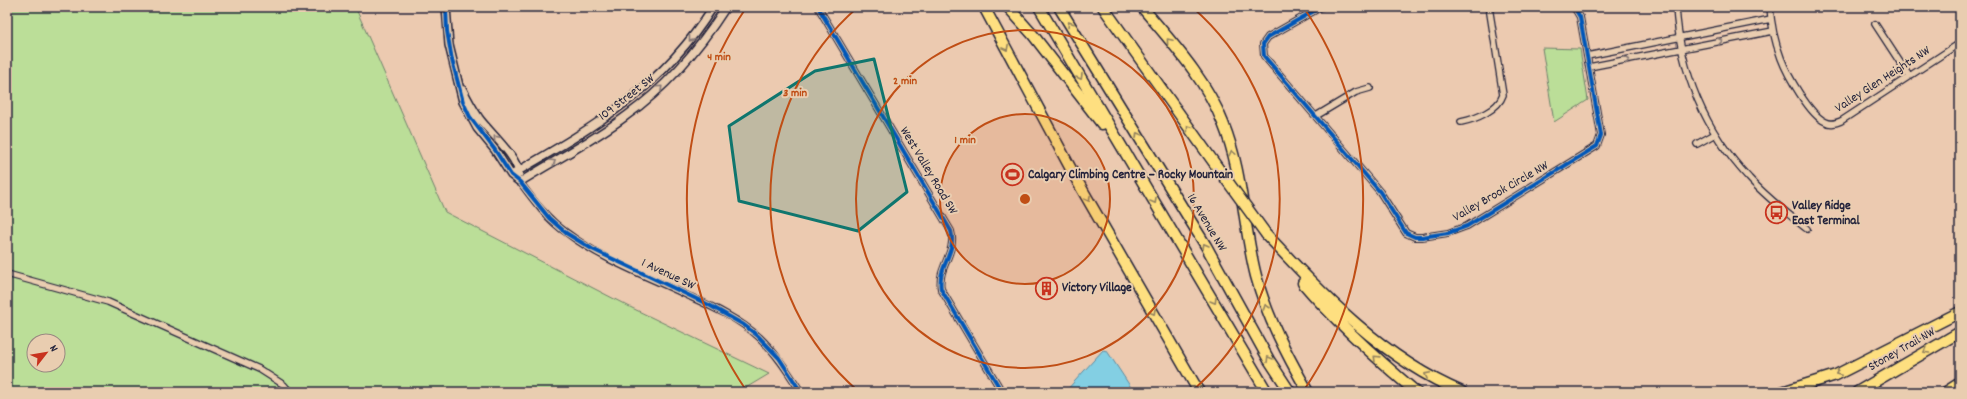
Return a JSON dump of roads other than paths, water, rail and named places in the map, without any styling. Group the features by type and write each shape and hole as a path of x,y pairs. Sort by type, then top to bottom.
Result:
{"highway":[{"path":"1008,7 1033,35 1124,151"},
{"path":"1039,7 1267,392"},
{"name":"16 Avenue NW","path":"1059,7 1206,246 1269,360 1290,392"},
{"path":"1103,7 1220,171 1304,284 1337,321 1380,362 1416,392"},
{"path":"1142,7 1197,76 1212,98 1224,123 1232,150 1256,277 1282,345 1308,392"},
{"path":"986,10 1079,184 1199,392"},
{"path":"1266,234 1312,284 1388,349 1420,372 1462,392"},
{"path":"1782,392 1836,375 1960,312"},
{"name":"Stoney Trail NW","path":"1857,392 1960,332"},
{"path":"1946,392 1960,383"}],"street":[{"path":"446,7 449,45 463,102 470,117 495,150 511,175 520,182"},
{"name":"109 Street SW","path":"511,175 604,119 640,93 690,42 713,7"},
{"name":"109 Street SW","path":"520,182 604,132 651,97 693,54 726,7"},
{"name":"West Valley Road SW","path":"818,7 951,231 952,248 940,274 941,289 1002,392"},
{"name":"Valley Brook Circle NW","path":"1321,7 1268,38 1262,48 1265,59 1316,116 1380,192 1406,233 1415,237 1448,233 1472,223 1597,146 1601,135 1580,17 1574,7"},
{"path":"1461,122 1473,120 1498,105 1503,95 1489,7"},
{"path":"1676,7 1681,49 1697,99 1715,134 1731,158 1749,179 1807,229"},
{"name":"Valley Glen Heights NW","path":"1770,7 1773,31 1781,56 1793,82 1810,106 1826,122 1833,123 1841,120 1960,43"},
{"path":"1587,56 1771,20"},
{"path":"1875,24 1909,76"},
{"path":"1589,67 1773,31"},
{"path":"459,81 474,111 511,156 519,170 520,182"},
{"path":"1316,116 1356,92 1370,88"},
{"path":"1697,144 1715,134"},
{"name":"1 Avenue SW","path":"520,182 549,218 577,240 612,259 709,305 744,325 758,336 779,358 801,392"},
{"path":"7,274 108,302 259,368 284,385 290,392"}],"water":[{"path":"1103,350 1107,351 1134,392 1113,392 1104,388 1100,392 1065,392"}],"place":[{"name":"Calgary Climbing Centre – Rocky Mountain","path":"1012,175"},
{"name":"Valley Ridge East Terminal","path":"1777,213"},
{"name":"Victory Village","path":"1047,288"}]}
